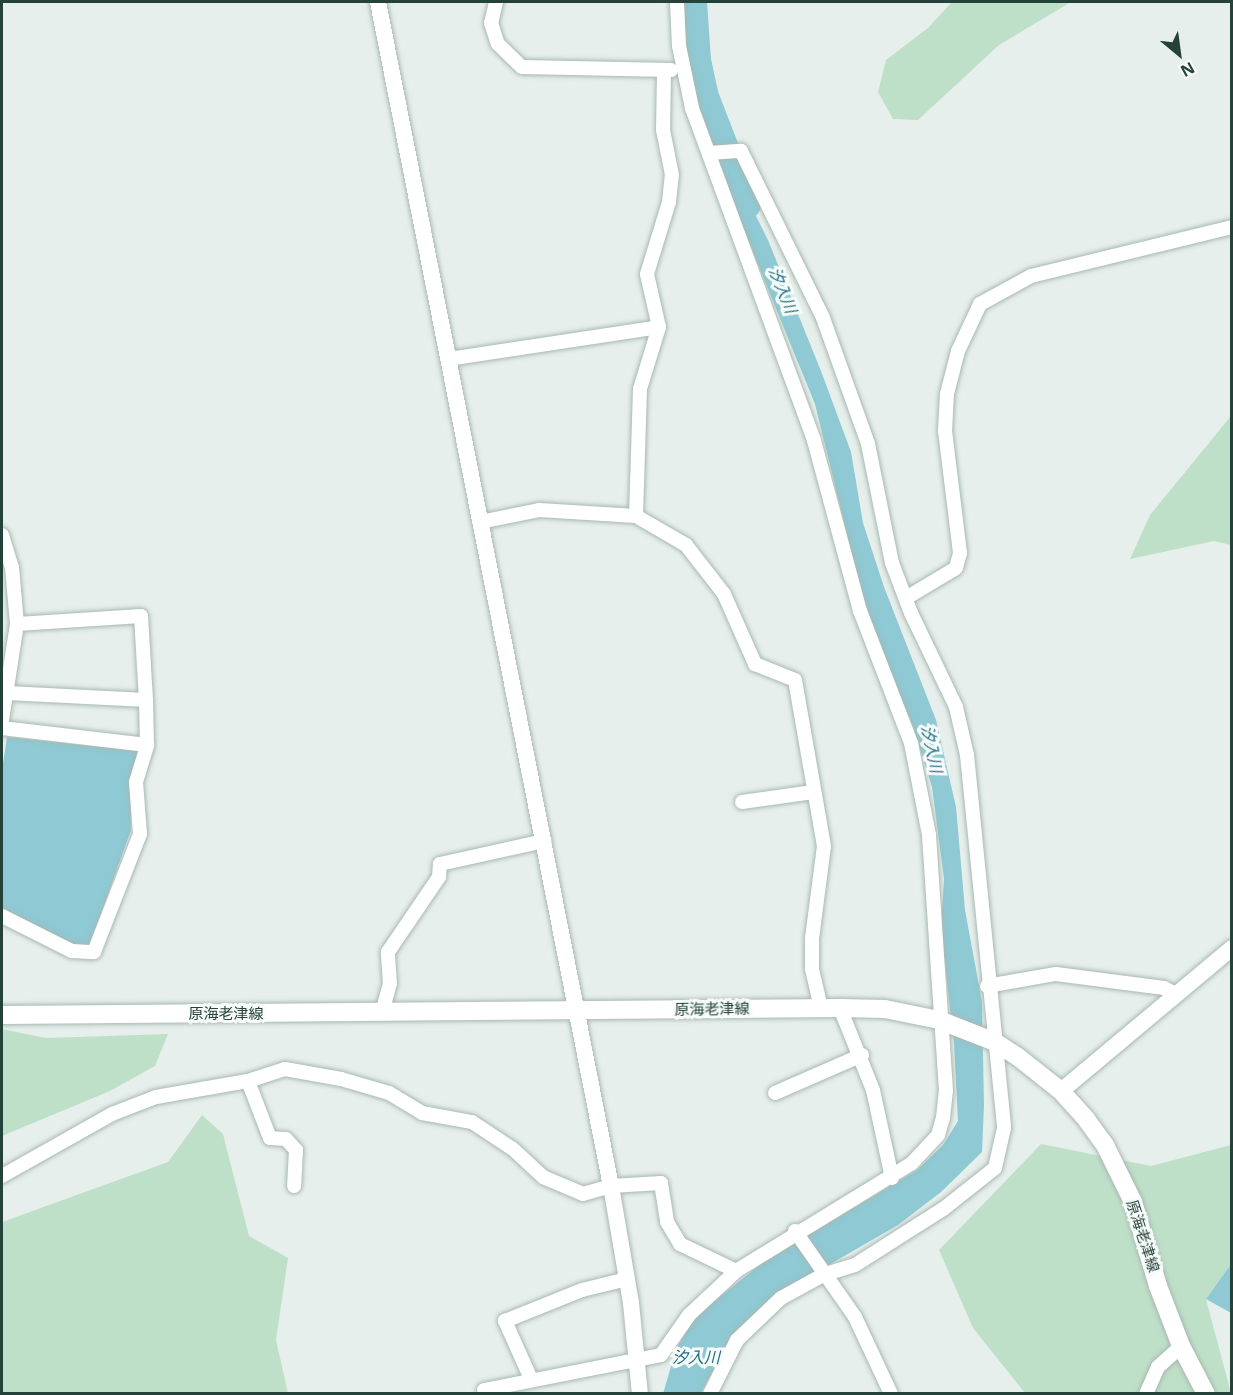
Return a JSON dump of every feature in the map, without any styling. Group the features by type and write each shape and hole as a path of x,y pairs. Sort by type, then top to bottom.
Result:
{"main road":[{"name":"原海老津線","path":"2,1015 840,1008 885,1009 942,1021 995,1042 1061,1091 1105,1145 1120,1175 1181,1346 1206,1394"}],"street":[{"path":"378,2 611,1186 639,1359 640,1394"},
{"path":"496,2 491,23 498,44 522,67 682,69"},
{"path":"484,1390 661,1355 689,1315 736,1271 795,1232 817,1224 892,1178 927,1150 938,1135 946,1091 928,835 911,743 860,611 814,440 709,153 682,69 677,2"},
{"path":"636,516 640,389 659,327 647,274 669,202 672,175 663,130 664,70"},
{"path":"709,153 741,151 823,318 857,404 882,525 906,598 956,707 967,755 987,986 1004,1128 995,1168 943,1209 855,1265 822,1274 781,1298 743,1334 728,1353 710,1394"},
{"path":"906,598 956,568 960,553 945,431 946,394 958,351 980,304 1031,276 1232,227"},
{"path":"448,359 659,327"},
{"path":"480,522 539,510 636,516 686,545 724,594 755,664 795,680 813,792 825,846 812,938 812,969 821,1008"},
{"path":"2,535 17,624 7,647 7,693 2,720"},
{"path":"2,916 72,951 94,952 140,834 136,782 147,745 141,616 17,624"},
{"path":"7,693 146,699"},
{"path":"2,728 147,745"},
{"path":"742,802 813,792"},
{"path":"382,1013 390,984 388,952 439,877 440,864 543,841"},
{"path":"1061,1091 1232,948"},
{"path":"987,986 1056,974 1164,988 1177,995"},
{"path":"840,1008 845,1025 862,1054 887,1142 892,1178"},
{"path":"775,1093 862,1054"},
{"path":"2,1176 134,1105 206,1086 248,1081 285,1069 341,1079 389,1093 422,1113 472,1122 513,1149 543,1177 583,1194 611,1186 661,1183 667,1222 680,1244 736,1271"},
{"path":"248,1081 270,1138 286,1139 297,1150 294,1186"},
{"path":"795,1232 822,1274 855,1317 891,1394"},
{"path":"531,1379 505,1322 582,1290 627,1279"},
{"path":"1146,1394 1158,1367 1181,1346"}],"green space":[{"path":"952,2 1071,2 999,45 918,120 893,119 878,92 886,60 928,28"},
{"path":"1231,416 1231,545 1214,541 1130,559 1150,515"},
{"path":"2,1029 46,1038 168,1034 155,1066 110,1091 2,1136"},
{"path":"202,1115 223,1134 249,1236 288,1258 276,1340 288,1393 2,1393 2,1222 168,1162"},
{"path":"1041,1144 1151,1166 1231,1145 1231,1264 1206,1299 1231,1393 1025,1393 973,1328 939,1250"}],"water":[{"name":"汐入川","path":"726,156 768,240 821,371 851,452 863,523 884,587 936,720 956,807 965,910 982,1002 984,1105 982,1152 941,1192 898,1225 780,1293 750,1318 719,1359 701,1393 663,1394 676,1349 696,1316 762,1263 917,1170 943,1145 958,1121 954,1044 941,928 944,879 932,787 914,729 869,623 815,404 715,159"},
{"path":"7,737 138,751 130,782 131,830 89,947 75,946 2,908 2,770"},
{"path":"1231,1264 1231,1313 1206,1299"}],"waterway":[{"name":"汐入川","path":"694,2 698,60 705,94 748,205"}]}
